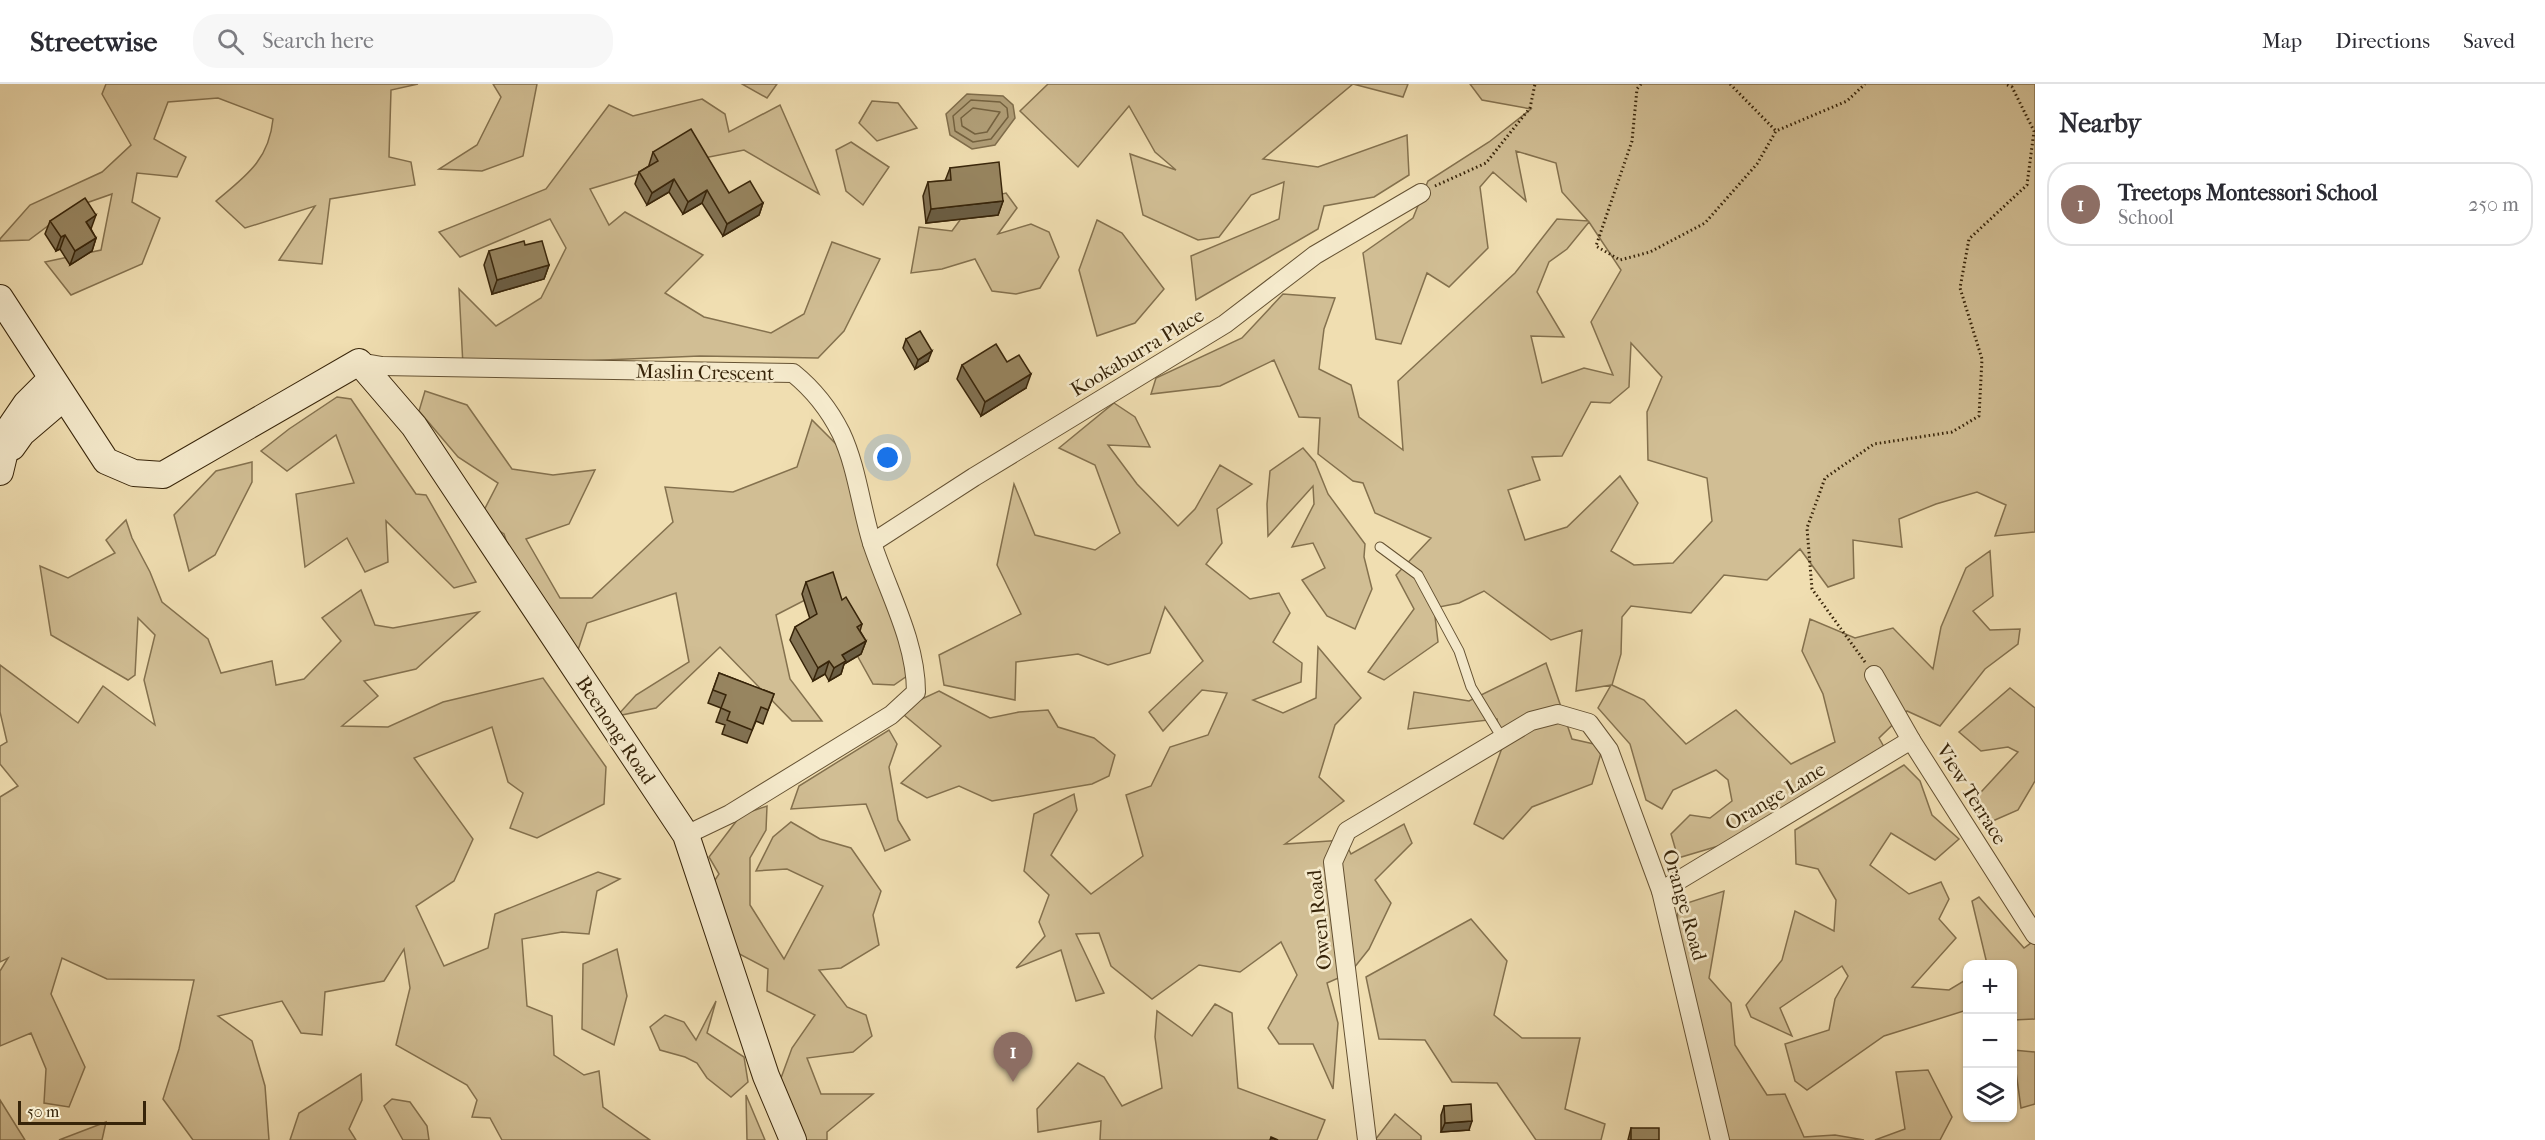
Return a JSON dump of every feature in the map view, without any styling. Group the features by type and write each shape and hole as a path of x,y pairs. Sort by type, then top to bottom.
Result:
{"street":[{"name":"Kookaburra Place","path":"872,543 1226,324 1315,255 1421,193"},
{"path":"0,298 57,389 106,461 134,473 163,475 359,362"},
{"name":"Maslin Crescent","path":"359,362 382,366 793,373 815,391 841,434 872,543 916,667 916,692 891,715 730,814 686,835"},
{"name":"Beenong Road","path":"359,362 414,426 686,835 766,1076 792,1140"},
{"path":"3,465 22,433 57,389"},
{"name":"View Terrace","path":"1874,675 1911,740 2035,935"},
{"name":"Owen Road","path":"1366,1140 1333,862 1347,831 1531,721 1558,714"},
{"name":"Orange Road","path":"1558,714 1589,723 1609,750 1661,891 1720,1140"},
{"name":"Orange Lane","path":"1661,891 1911,740"}],"lane":[{"path":"1380,546 1418,575 1459,651 1471,687 1502,738"}],"path":[{"path":"1421,193 1486,163 1530,108 1535,84"},
{"path":"1641,84 1637,89 1632,141 1596,246 1620,260 1650,252 1705,223 1757,164 1776,131 1847,102 1864,84"},
{"path":"1730,84 1776,131"},
{"path":"1874,675 1812,589 1807,528 1825,478 1874,444 1952,432 1979,416 1982,359 1960,288 1965,258 1969,239 2027,184 2034,143 2034,131 2013,86 2005,84"}],"shaded area":[{"path":"106,84 418,84 391,90 389,157 411,162 415,185 330,199 322,264 279,260 315,206 245,228 216,201 246,175 261,156 267,146 273,119 218,98 168,102 154,139 186,157 177,177 137,173 132,202 160,218 142,264 71,295 45,262 101,250 112,194 72,208 29,240 0,241 0,239 30,205 102,172 131,145 102,94"},
{"path":"493,84 537,84 523,156 482,171 439,169 477,145 501,97"},
{"path":"742,84 777,84 767,98"},
{"path":"1048,84 1353,84 1263,159 1318,167 1407,135 1409,175 1374,197 1324,206 1318,229 1196,300 1191,256 1279,219 1284,182 1251,195 1219,237 1198,240 1143,215 1130,154 1176,170 1155,152 1129,106 1078,167 1020,111"},
{"path":"1353,84 1408,84 1403,97"},
{"path":"1470,84 2035,84 2035,532 1995,536 2006,505 1977,492 1936,504 1899,519 1902,547 1853,540 1854,578 1828,587 1800,549 1767,580 1724,575 1691,613 1631,606 1622,617 1621,654 1612,685 1644,700 1686,744 1736,710 1791,764 1835,742 1823,694 1802,651 1810,619 1855,638 1893,628 1933,669 1941,627 1966,568 1990,551 1993,596 1973,611 1990,630 2020,629 2018,644 1985,669 1940,726 1907,711 1879,738 1889,756 1804,794 1742,839 1678,858 1671,834 1690,815 1710,818 1732,801 1728,780 1716,770 1673,790 1662,809 1646,800 1630,744 1598,708 1611,685 1576,691 1582,630 1551,640 1484,591 1459,603 1434,608 1438,642 1384,680 1368,672 1414,609 1396,575 1431,538 1375,513 1363,483 1353,481 1318,454 1320,418 1299,417 1274,360 1220,386 1151,394 1156,378 1242,338 1283,294 1335,298 1324,329 1319,369 1351,385 1359,417 1403,450 1398,381 1515,273 1557,219 1588,221 1562,192 1556,163 1516,151 1526,201 1493,172 1480,187 1488,248 1449,287 1427,273 1401,344 1376,339 1363,253 1413,218 1428,181 1489,142 1531,109 1482,100","holes":["1589,222 1621,270 1591,322 1613,375 1584,368 1542,383 1531,336 1564,337 1537,292 1549,262 1567,249","1631,343 1662,377 1647,412 1648,460 1707,478 1712,521 1673,563 1634,565 1611,551 1638,503 1620,476 1567,527 1525,540 1508,490 1540,480 1532,457 1562,456 1591,402 1610,403 1629,387"]},
{"path":"702,99 725,114 729,132 780,105 819,194 744,150 669,165 590,189 609,225 625,212 703,255 665,293 704,317 771,333 804,314 832,242 880,259 844,331 818,358 700,356 463,366 459,289 496,326 541,298 566,248 550,219 460,257 439,232 546,189 609,105 633,116"},
{"path":"872,101 898,103 917,128 877,141 859,123"},
{"path":"851,142 889,167 863,205 846,191 836,150"},
{"path":"1006,193 1017,208 998,234 1031,224 1049,232 1059,257 1040,288 1016,294 992,291 975,259 942,269 911,273 919,227 952,231 974,201"},
{"path":"1097,220 1122,233 1164,289 1135,323 1097,336 1079,270"},
{"path":"425,391 467,405 512,469 553,475 595,470 569,524 526,539 560,598 592,598 673,522 665,487 733,492 797,467 812,420 856,464 920,667 894,685 873,684 848,639 834,585 776,615 790,679 822,721 792,721 720,647 656,708 617,716 636,695 689,662 676,593 587,623 576,656 513,561 504,534 480,518 498,483 458,457 419,411"},
{"path":"337,397 351,399 416,494 426,495 476,582 454,588 386,521 388,562 365,572 347,538 305,567 296,494 354,483 336,435 287,471 261,451"},
{"path":"1114,403 1135,417 1150,447 1108,445 1137,484 1178,526 1195,509 1220,465 1252,484 1217,509 1222,543 1206,564 1250,599 1279,593 1290,613 1273,642 1302,663 1301,682 1253,700 1283,713 1316,698 1318,647 1361,698 1335,725 1319,777 1344,801 1285,844 1344,840 1351,854 1404,824 1412,843 1375,880 1391,903 1369,949 1350,973 1327,983 1338,1023 1333,1089 1313,1044 1279,1044 1268,1028 1297,975 1281,942 1240,972 1199,965 1152,999 1111,966 1099,933 1076,934 1104,993 1076,1001 1061,950 1016,968 1045,936 1039,922 1049,895 1024,871 1034,814 1074,794 1077,810 1051,855 1091,894 1143,856 1126,795 1151,786 1170,747 1208,735 1227,693 1202,690 1163,731 1149,712 1203,661 1165,607 1150,653 1108,665 1078,654 1016,662 1015,700 944,685 939,655 1021,614 997,565 1014,484 1035,535 1095,550 1120,533 1095,465 1059,448"},
{"path":"1303,448 1315,462 1328,494 1365,544 1364,557 1372,589 1355,629 1327,616 1302,580 1325,568 1313,543 1292,547 1314,504 1313,486 1268,536 1267,504 1270,471"},
{"path":"252,462 252,482 215,555 189,571 174,515 216,471"},
{"path":"126,520 162,602 208,639 221,673 272,661 276,685 304,679 341,641 322,618 361,590 375,625 393,628 479,612 416,669 364,681 378,696 342,726 388,727 443,702 543,678 606,767 604,804 537,838 510,828 523,793 508,782 492,727 414,758 473,839 454,881 416,906 444,966 488,948 495,914 598,872 620,879 597,891 589,934 562,932 522,939 527,1006 552,1016 554,1055 584,1075 599,1071 603,1107 650,1140 502,1140 490,1118 472,1117 477,1100 467,1085 396,1045 410,988 404,949 384,981 325,992 322,1035 301,1033 282,1001 218,1016 252,1041 265,1086 269,1140 193,1140 163,1099 179,1049 194,980 107,979 62,958 51,994 85,1067 69,1107 44,1103 46,1069 31,1033 0,1046 0,971 8,958 0,962 0,797 18,786 0,764 0,746 7,742 0,712 0,665 78,723 103,686 155,725 144,680 155,635 138,618 135,675 128,680 51,635 40,566 68,578 115,553 106,540"},
{"path":"1546,663 1572,739 1603,746 1592,784 1532,807 1503,839 1474,824 1502,748 1497,719 1408,729 1414,692 1469,701"},
{"path":"2010,688 2035,708 2035,781 2018,810 1988,823 1970,804 2018,752 2008,747 1981,751 1959,732"},
{"path":"939,691 990,718 1019,712 1048,710 1058,727 1094,738 1115,755 1109,776 1092,784 992,801 959,786 927,798 901,783 941,746 898,710"},
{"path":"889,730 897,744 889,767 898,820 910,840 885,851 866,804 791,809 799,786"},
{"path":"1904,765 1920,781 1932,815 1959,839 1935,860 1891,833 1870,865 1909,894 1941,882 1949,899 1939,919 1956,938 1912,987 1949,990 1963,981 1963,1011 1884,1036 1807,1090 1795,1081 1785,1044 1829,1030 1835,999 1848,976 1842,966 1780,1008 1792,1036 1751,1017 1746,1005 1782,960 1795,911 1834,931 1836,900 1818,869 1796,864 1795,830"},
{"path":"767,806 766,830 750,858 750,905 784,959 823,886 787,869 756,871 773,837 791,822 820,839 851,848 881,891 873,915 879,945 841,968 819,970 847,1007 866,1015 872,1036 853,1052 807,1058 821,1094 873,1094 827,1132 827,1140 795,1140 774,1097 792,1048 815,1015 767,991 768,969 728,948 707,892 719,874 709,857 741,815"},
{"path":"1724,891 1709,978 1731,1003 1735,1045 1767,1095 1785,1094 1804,1137 1835,1135 1864,1140 1725,1140 1675,976 1678,906"},
{"path":"1979,897 2024,948 2035,940 2035,1019 2017,1020 2017,960 1986,960 1972,901"},
{"path":"1471,919 1507,961 1494,1015 1522,1038 1580,1038 1565,1109 1605,1124 1601,1140 1536,1140 1497,1083 1452,1082 1425,1040 1379,1039 1366,977"},
{"path":"617,949 627,996 614,1045 582,1029 583,964"},
{"path":"716,1001 707,1033 744,1057 748,1082 731,1097 707,1078 697,1063 660,1050 650,1027 665,1015 684,1022 696,1040"},
{"path":"1215,1004 1232,1013 1238,1088 1325,1120 1317,1140 1100,1140 1101,1121 1038,1132 1037,1109 1078,1063 1104,1077 1122,1106 1162,1088 1155,1037 1157,1011 1192,1036"},
{"path":"2017,1050 2035,1052 2035,1104 2021,1108 2017,1079"},
{"path":"1928,1070 1952,1117 1940,1140 1875,1140 1905,1129 1896,1072"},
{"path":"361,1074 362,1100 349,1129 356,1140 290,1140 299,1113"},
{"path":"746,1095 765,1140 747,1140"},
{"path":"392,1099 410,1102 427,1126 429,1140 403,1140 384,1106"},
{"path":"0,1100 25,1140 0,1140"},
{"path":"1395,1114 1421,1136 1421,1140 1375,1140"},
{"path":"106,1122 102,1140 59,1140"}],"water":[{"path":"967,94 1003,96 1013,105 1015,118 995,145 972,149 950,135 946,114"}],"building":[{"path":"691,129 729,193 750,181 763,203 727,224 707,190 688,202 674,179 652,193 639,172 658,161 653,152"},
{"path":"999,162 1003,201 931,209 928,182 951,180 950,168"},
{"path":"85,198 96,215 86,222 96,238 75,251 65,235 61,237 50,221"},
{"path":"524,241 525,245 542,241 549,265 497,280 489,251"},
{"path":"920,331 932,351 918,360 906,339"},
{"path":"996,344 1007,362 1019,355 1031,374 985,402 962,365"},
{"path":"833,572 842,600 846,597 862,624 857,627 866,641 842,655 846,661 834,668 829,661 818,668 795,627 817,614 806,582"},
{"path":"719,673 774,694 768,710 761,707 752,730 727,720 730,712 721,708 726,695 713,690"},
{"path":"1471,1104 1472,1121 1445,1123 1444,1106"},
{"path":"1631,1128 1659,1128 1659,1140 1631,1140"}],"place":[{"name":"Treetops Montessori School","path":"1013,1082"}]}
